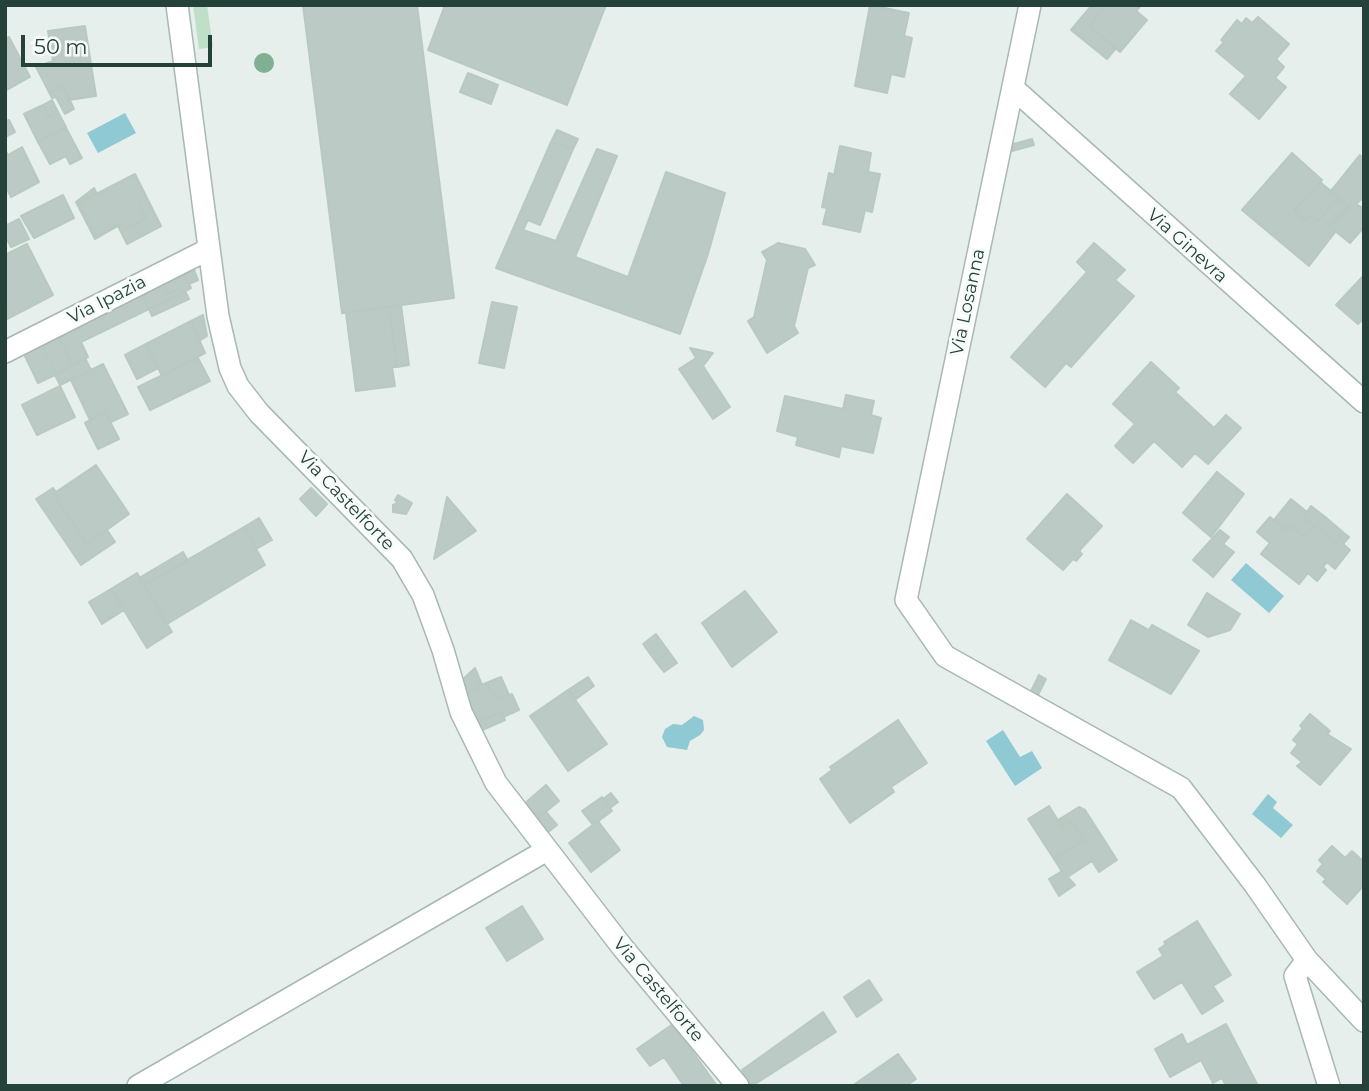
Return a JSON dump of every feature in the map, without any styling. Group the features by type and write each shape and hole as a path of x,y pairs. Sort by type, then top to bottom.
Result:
{"street":[{"name":"Via Castelforte","path":"177,5 223,340 238,386 259,413 402,559 423,596 443,650 461,712 490,771 623,948 738,1086"},
{"name":"Via Losanna","path":"1030,5 906,600 945,656 1181,788 1255,885 1307,960"},
{"name":"Via Ginevra","path":"1013,88 1364,402"},
{"name":"Via Ipazia","path":"5,352 209,249"},
{"path":"138,1086 547,850"},
{"path":"1329,1086 1295,976 1307,960 1364,1021"}],"green space":[{"path":"193,5 207,5 213,47 199,49"}],"water":[{"path":"125,113 136,133 98,153 87,133"},
{"path":"1246,563 1284,596 1269,613 1231,580"},
{"path":"694,716 703,720 704,730 690,741 687,750 667,747 662,737 665,729 673,724 682,725"},
{"path":"1003,730 1020,757 1032,751 1042,768 1015,786 986,741"},
{"path":"1268,794 1277,802 1273,808 1293,825 1281,838 1252,814"}],"building":[{"path":"303,5 417,5 454,298 342,313"},
{"path":"445,5 606,5 567,105 428,50"},
{"path":"870,5 909,13 904,36 912,38 904,77 891,74 887,93 855,86"},
{"path":"1092,5 1106,5 1090,26 1116,48 1107,59 1071,30"},
{"path":"1106,5 1141,5 1136,11 1147,20 1120,52 1090,26"},
{"path":"1258,17 1289,44 1276,59 1284,67 1275,78 1286,87 1259,119 1230,94 1246,76 1216,51 1237,20 1242,24 1246,18 1252,23"},
{"path":"85,26 96,96 69,100 63,86 49,92 36,67 53,61 48,31"},
{"path":"9,37 30,77 5,91 5,39"},
{"path":"468,73 498,85 491,104 460,92"},
{"path":"63,86 74,109 65,114 56,97 52,98 49,92"},
{"path":"52,100 58,112 49,117 43,105"},
{"path":"43,105 49,117 58,112 66,127 38,142 24,114"},
{"path":"9,120 15,132 5,137 5,122"},
{"path":"66,128 82,158 70,164 66,156 50,164 38,142"},
{"path":"557,130 578,139 573,149 551,142"},
{"path":"1032,139 1034,145 1012,151 1010,145"},
{"path":"551,142 573,149 540,225 528,220 523,230 556,241 597,149 617,156 575,257 628,277 666,172 725,193 708,254 680,334 496,268"},
{"path":"840,146 871,153 868,172 880,174 872,212 865,210 860,232 823,224 827,208 822,207 829,173 834,175"},
{"path":"22,147 39,182 11,197 5,185 5,150 8,155"},
{"path":"1292,153 1322,180 1294,210 1305,220 1310,215 1318,221 1339,198 1349,207 1329,226 1336,231 1309,266 1242,210"},
{"path":"1360,155 1364,160 1364,197 1356,204 1363,208 1360,212 1364,215 1364,227 1350,243 1329,226 1349,207 1331,191"},
{"path":"135,174 147,198 138,202 146,218 125,229 121,223 96,236 79,203"},
{"path":"1320,182 1339,198 1318,221 1310,215 1305,220 1294,210"},
{"path":"94,188 97,194 79,203 96,236 121,223 125,229 146,218 138,202 147,198 161,226 127,244 118,226 95,239 76,202"},
{"path":"63,195 74,218 34,238 21,216"},
{"path":"19,219 29,239 11,247 5,235 5,226"},
{"path":"778,243 805,249 815,265 808,268 794,326 798,333 767,353 748,321 754,317 767,260 762,252"},
{"path":"1094,243 1125,270 1115,280 1134,296 1071,367 1066,363 1045,387 1011,357 1087,272 1077,262"},
{"path":"27,244 53,295 7,319 5,255"},
{"path":"193,267 198,280 189,284 183,271"},
{"path":"183,271 191,288 180,294 178,289 168,293 162,282"},
{"path":"1364,275 1364,318 1358,324 1336,305"},
{"path":"162,282 168,293 178,289 180,294 149,309 140,292"},
{"path":"185,291 189,299 152,316 149,309"},
{"path":"140,292 149,309 81,342 88,357 73,365 57,332"},
{"path":"492,302 517,307 504,368 479,363"},
{"path":"401,305 409,365 397,367 389,307"},
{"path":"389,307 397,367 392,367 395,386 356,391 346,313"},
{"path":"203,315 207,336 199,341 191,321"},
{"path":"191,321 205,353 162,376 146,344"},
{"path":"57,332 73,365 56,374 40,341"},
{"path":"40,341 56,374 85,358 91,370 60,385 55,375 38,383 22,350"},
{"path":"146,344 158,368 137,379 125,355"},
{"path":"690,348 713,353 703,366 730,407 713,419 679,369 696,358"},
{"path":"198,358 210,381 150,410 138,387"},
{"path":"1151,362 1179,388 1175,392 1214,428 1226,415 1241,428 1208,464 1195,453 1182,467 1154,441 1133,463 1115,446 1135,424 1113,404"},
{"path":"103,364 128,414 111,422 105,412 90,420 71,380"},
{"path":"60,386 75,417 37,435 22,405"},
{"path":"846,395 874,401 871,415 881,418 873,453 841,446 839,457 796,445 798,437 777,431 785,396 843,409"},
{"path":"105,412 119,439 98,449 85,423"},
{"path":"96,465 129,514 87,544 53,494"},
{"path":"1217,472 1244,494 1211,537 1183,513"},
{"path":"53,488 56,492 53,494 87,544 107,530 115,542 81,565 36,499"},
{"path":"311,488 327,504 316,516 300,499"},
{"path":"1067,494 1102,526 1079,551 1082,554 1076,561 1073,559 1063,570 1027,539"},
{"path":"398,495 412,503 406,514 393,512 393,505 398,503 395,500"},
{"path":"447,497 476,531 434,559"},
{"path":"1291,499 1307,512 1303,517 1314,526 1304,537 1290,525 1286,530 1274,520"},
{"path":"1311,506 1324,516 1316,526 1336,543 1344,533 1349,537 1343,544 1350,550 1335,569 1327,562 1323,567 1326,570 1317,581 1308,573 1299,584 1261,554 1270,543 1257,532 1270,517 1286,530 1290,525 1304,537 1314,526 1303,517"},
{"path":"1324,516 1344,533 1336,543 1316,526"},
{"path":"259,518 272,540 256,549 244,527"},
{"path":"244,527 265,565 167,624 144,585"},
{"path":"1220,530 1229,537 1223,544 1234,552 1213,577 1193,560"},
{"path":"183,552 188,561 144,585 139,578"},
{"path":"137,573 172,632 147,648 111,589"},
{"path":"111,589 124,610 102,624 89,602"},
{"path":"745,591 777,632 732,667 702,623"},
{"path":"1207,593 1240,614 1230,630 1208,637 1188,625"},
{"path":"1131,620 1149,630 1152,625 1199,651 1171,694 1109,660"},
{"path":"656,634 669,652 656,662 643,644"},
{"path":"669,652 677,663 664,672 656,662"},
{"path":"475,668 482,685 465,694 461,681"},
{"path":"1039,675 1046,679 1038,695 1031,691"},
{"path":"501,677 509,695 498,699 486,683"},
{"path":"588,677 594,686 576,699 568,690"},
{"path":"486,683 498,699 512,694 519,710 503,717 501,712 477,723 465,694"},
{"path":"568,690 607,744 568,771 530,716"},
{"path":"501,712 505,720 480,731 477,723"},
{"path":"1310,714 1330,731 1327,734 1351,749 1320,785 1297,766 1302,762 1291,753 1298,744 1293,740"},
{"path":"898,720 927,763 891,787 894,792 850,823 820,779 832,770 830,767"},
{"path":"546,785 559,801 537,819 524,804"},
{"path":"611,793 618,802 610,808 603,799"},
{"path":"602,797 612,811 593,825 582,811"},
{"path":"1049,806 1062,827 1071,821 1084,840 1054,859 1028,819"},
{"path":"1079,807 1085,810 1117,860 1099,872 1092,861 1066,878 1054,859 1084,840 1071,821 1062,827 1058,820"},
{"path":"546,812 557,825 547,833 537,819"},
{"path":"598,821 620,850 591,872 569,843"},
{"path":"1332,846 1345,858 1352,851 1364,862 1364,885 1347,904 1323,882 1326,879 1317,871 1323,864 1319,860"},
{"path":"1062,871 1075,885 1059,896 1049,879"},
{"path":"522,906 543,939 507,961 486,928"},
{"path":"1197,921 1231,975 1213,986 1223,1001 1202,1014 1182,982 1154,999 1137,972 1163,956 1159,949 1166,944 1164,942"},
{"path":"869,980 882,1000 857,1017 844,997"},
{"path":"823,1012 836,1032 752,1086 742,1070"},
{"path":"673,1024 717,1086 684,1086 664,1057 650,1066 637,1049"},
{"path":"1226,1024 1258,1086 1226,1086 1222,1078 1213,1083 1201,1060 1170,1077 1155,1049 1182,1034 1187,1045"},
{"path":"898,1054 916,1079 906,1086 852,1086"}]}
